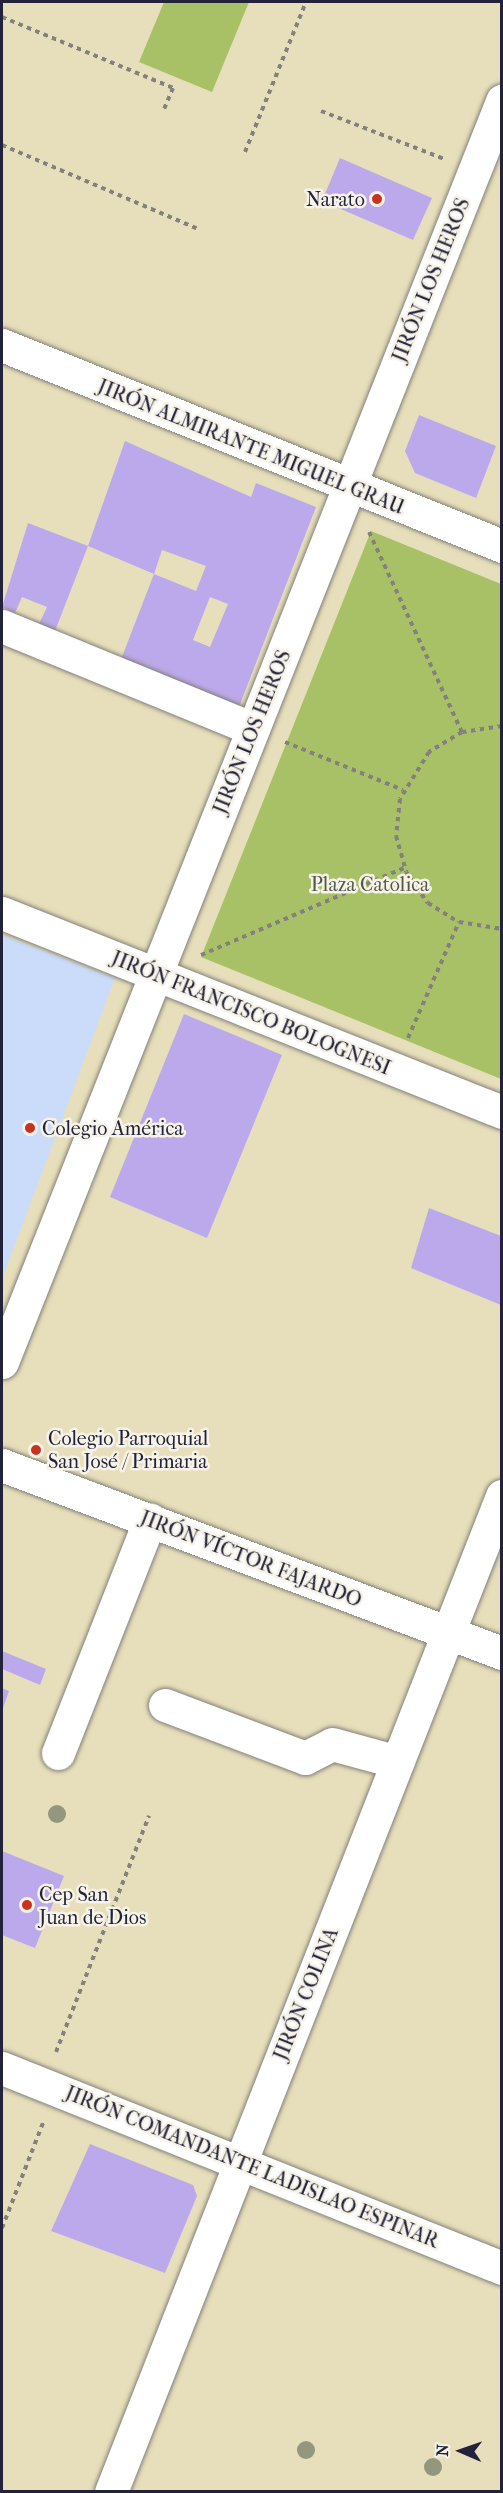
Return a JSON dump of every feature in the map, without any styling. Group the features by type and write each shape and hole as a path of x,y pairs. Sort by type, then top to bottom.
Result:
{"street":[{"name":"JIRÓN LOS HEROS","path":"2,1362 501,101"},
{"name":"JIRÓN ALMIRANTE MIGUEL GRAU","path":"2,345 348,488 501,546"},
{"path":"2,626 253,729"},
{"name":"JIRÓN FRANCISCO BOLOGNESI","path":"2,913 501,1112"},
{"name":"JIRÓN VÍCTOR FAJARDO","path":"2,1465 501,1653"},
{"name":"JIRÓN COLINA","path":"111,2492 501,1496"},
{"path":"58,1752 150,1521"},
{"path":"165,1705 305,1758 332,1744 398,1762"},
{"name":"JIRÓN COMANDANTE LADISLAO ESPINAR","path":"2,2068 501,2268"}],"path":[{"path":"245,152 306,2"},
{"path":"2,17 173,88 163,111"},
{"path":"321,111 474,171"},
{"path":"2,145 200,230"},
{"path":"348,488 462,732"},
{"path":"501,726 462,732 429,752 403,790 396,836 404,868 428,903 459,922 501,929"},
{"path":"253,729 403,790"},
{"path":"154,975 404,868"},
{"path":"395,1069 459,922"},
{"path":"2,2228 50,2086 149,1816"}],"shaded area":[{"name":"Colegio América","path":"2,935 115,978 2,1279"}],"green space":[{"path":"164,2 249,2 212,92 139,62"},
{"name":"Plaza Catolica","path":"371,531 501,584 501,1079 201,957"}],"building":[{"name":"Narato","path":"340,158 432,198 413,240 322,201"},
{"path":"419,415 496,446 476,498 415,473 405,451"},
{"path":"125,441 251,497 256,483 316,507 239,707 120,662 154,574 88,546","holes":["162,550 206,566 196,591 154,574","210,597 228,604 210,647 193,640"]},
{"path":"28,523 88,546 55,631 39,624 47,607 22,597 15,613 2,607"},
{"path":"184,1014 282,1055 207,1238 110,1197"},
{"path":"429,1208 501,1236 501,1305 411,1268"},
{"path":"2,1651 46,1669 40,1685 2,1669"},
{"path":"2,1688 9,1691 2,1711"},
{"name":"Cep San Juan de Dios","path":"2,1851 64,1876 35,1948 2,1935"},
{"path":"90,2144 193,2185 197,2196 165,2273 51,2231"}],"place":[{"name":"Narato","path":"377,199"},
{"name":"Colegio América","path":"30,1128"},
{"name":"Colegio Parroquial San José / Primaria","path":"36,1450"},
{"name":"Cep San Juan de Dios","path":"27,1905"}]}
